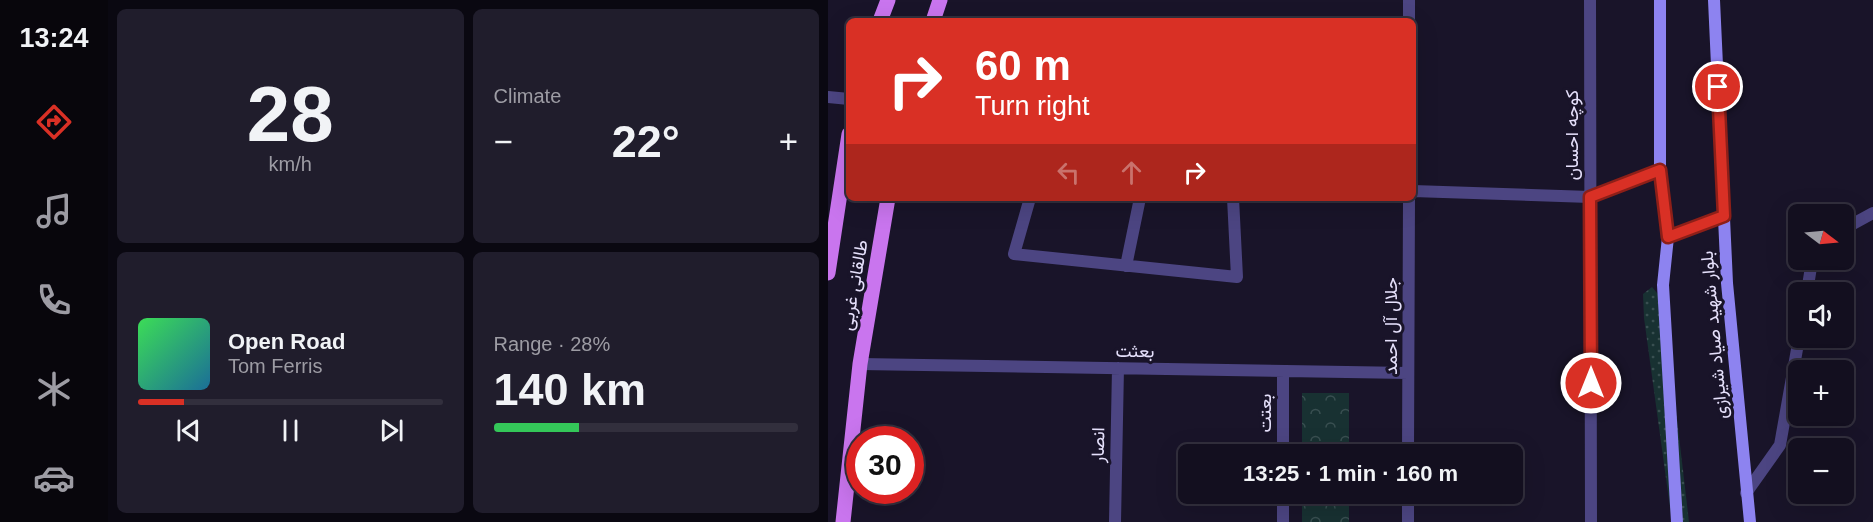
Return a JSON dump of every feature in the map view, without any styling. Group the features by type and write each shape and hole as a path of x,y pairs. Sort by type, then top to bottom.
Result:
{"main road":[{"path":"881,18 888,0"},
{"path":"934,18 940,0"},
{"path":"1660,0 1660,170 1668,237 1663,285 1677,522"},
{"name":"بلوار شهید صیاد شیرازی","path":"1714,0 1727,283 1750,522"},
{"name":"طالقانی غربی","path":"828,273 831,237 846,151"},
{"name":"طالقانی غربی","path":"843,522 860,364 887,201"}],"street":[{"path":"1409,0 1409,18"},
{"name":"کوچه احسان","path":"1590,0 1591,522"},
{"path":"828,97 846,99"},
{"path":"1416,191 1590,197 1660,170"},
{"path":"1029,201 1014,254 1237,277 1233,201"},
{"path":"1126,266 1139,201"},
{"name":"جلال آل احمد","path":"1408,444 1409,201"},
{"path":"1854,223 1873,213"},
{"path":"1668,237 1724,216"},
{"path":"1746,493 1780,445 1797,348"},
{"name":"بعثت","path":"860,364 1408,373"},
{"name":"انصار","path":"1115,522 1118,369"},
{"name":"بعتت","path":"1283,371 1283,444"},
{"path":"1283,504 1283,522"},
{"path":"1408,504 1408,522"}],"green space":[{"path":"1652,287 1662,299 1665,316 1689,522 1672,522 1644,318 1643,294"},
{"path":"1302,393 1349,393 1349,444 1302,444"},
{"path":"1302,504 1349,504 1349,522 1302,522"}],"route":[{"path":"1591,383 1590,197 1660,170 1668,237 1724,216 1718,87"}]}
